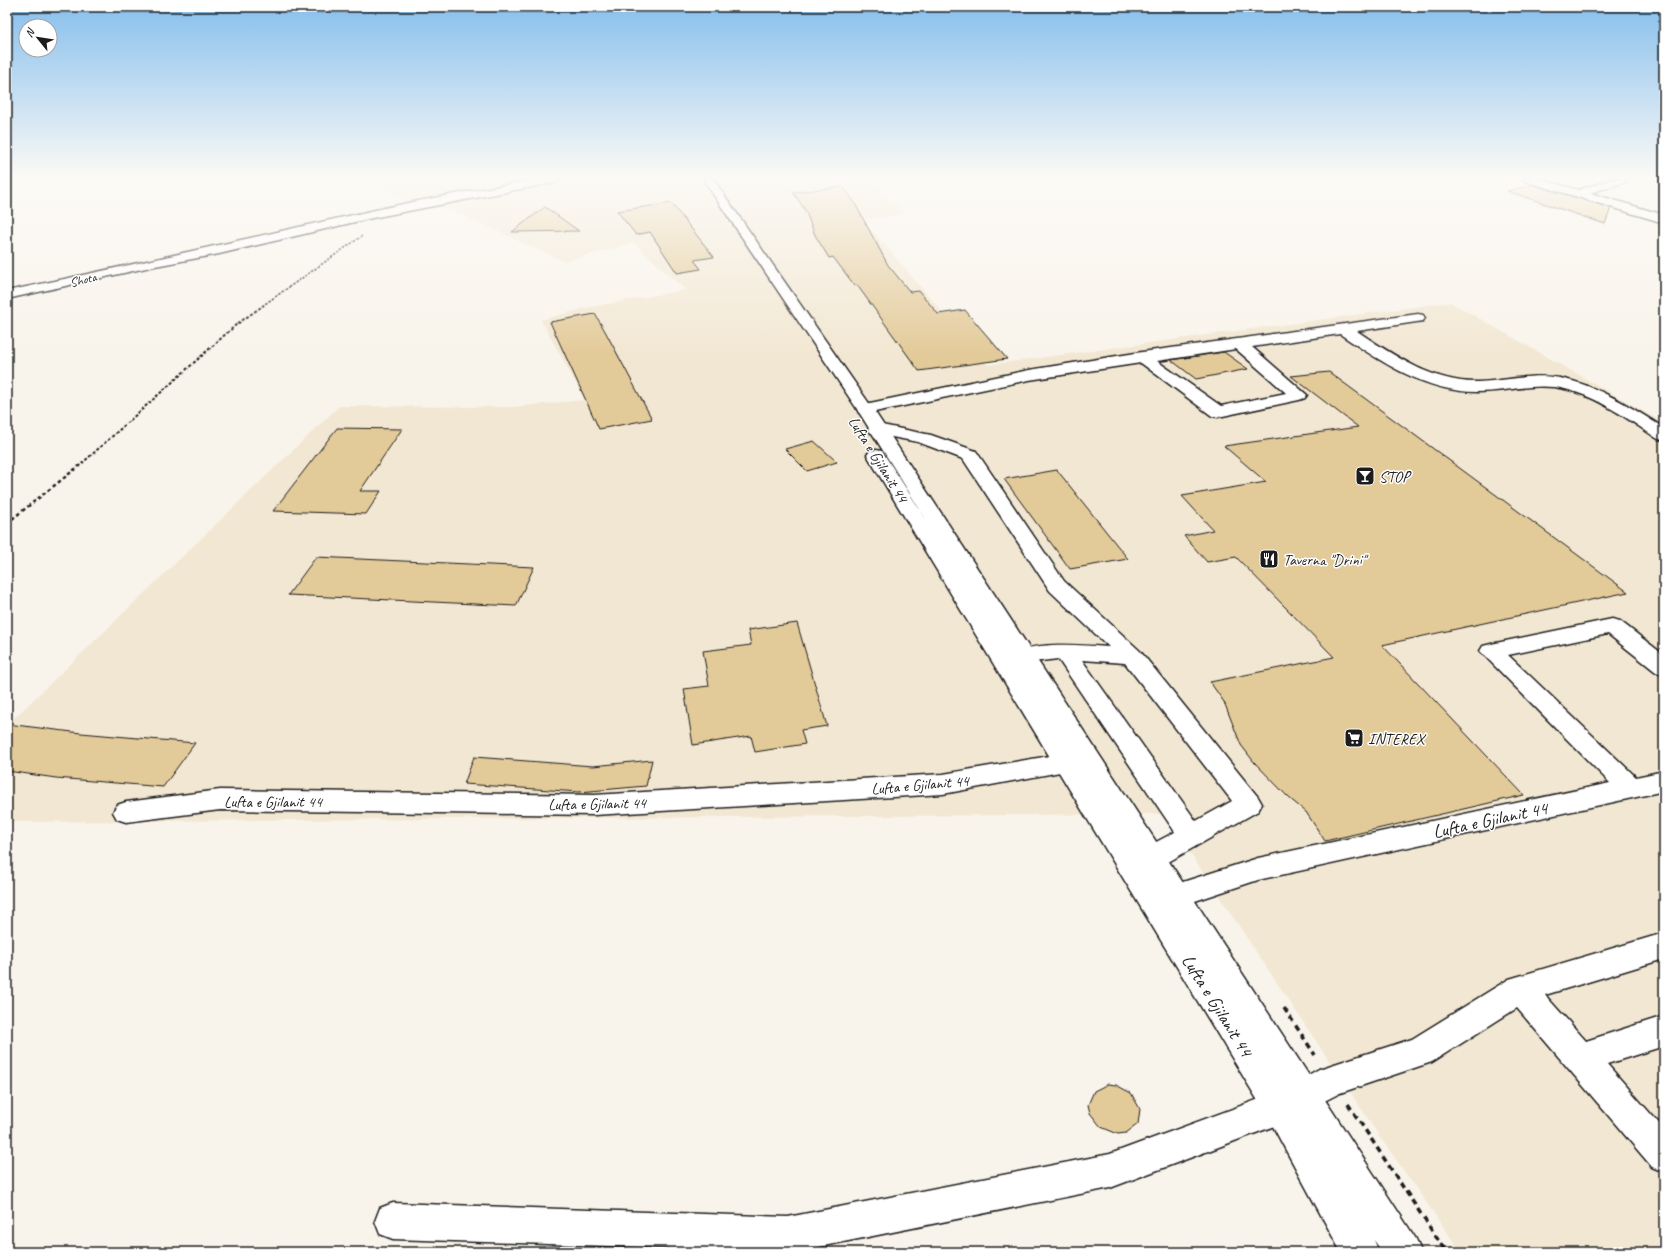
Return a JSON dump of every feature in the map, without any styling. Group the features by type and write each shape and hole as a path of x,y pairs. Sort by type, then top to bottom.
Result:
{"main road":[{"name":"Shota","path":"7,295 271,238"},
{"name":"Lufta e Gjilanit 44","path":"737,238 766,278 1067,762 1292,1101 1361,1252"},
{"path":"748,238 865,409 1177,895 1292,1101 1403,1252"},
{"path":"865,409 1029,375 1238,343 1418,318"},
{"path":"1343,329 1412,371 1441,383 1476,387 1545,380 1570,385 1592,392 1664,435"},
{"path":"1142,358 1218,412 1299,395 1238,343"},
{"path":"877,429 893,431 951,446 970,455 1057,586 1132,656 1249,804 1153,857"},
{"path":"1631,788 1491,651 1612,626 1664,667"},
{"path":"1024,656 1064,651 1132,656"},
{"path":"1064,651 1192,836"},
{"name":"Lufta e Gjilanit 44","path":"126,812 220,800 594,805 943,784 1067,762"},
{"name":"Lufta e Gjilanit 44","path":"1177,895 1258,869 1664,781"},
{"path":"393,1221 788,1235 1110,1171 1292,1101 1332,1080 1421,1052 1520,989 1664,946"},
{"path":"1520,989 1664,1155"},
{"path":"1580,1058 1664,1031"}],"path":[{"path":"7,523 77,468 237,324 360,238"}],"shaded area":[{"path":"512,238 878,238 988,365 1450,302 1664,423 1664,1252 1461,1252 1380,1137 1164,814 7,822 7,725 339,406 513,407 585,400 541,320 585,308 685,290 634,243 564,261"}],"building":[{"path":"654,238 699,238 714,257 694,260 701,269 677,273"},
{"path":"817,238 873,238 888,265 910,292 919,291 938,314 965,310 1007,359 919,371 857,285 855,286 833,257 829,258"},
{"path":"595,314 652,419 599,429 550,322"},
{"path":"1224,352 1248,369 1196,379 1171,360"},
{"path":"1329,372 1628,592 1382,645 1524,795 1325,841 1306,812 1288,797 1254,762 1241,745 1224,702 1210,682 1334,657 1236,557 1207,562 1184,536 1213,530 1182,496 1266,482 1224,446 1358,427 1291,376"},
{"path":"337,428 402,429 360,491 381,491 366,514 273,511"},
{"path":"814,441 837,462 807,471 785,449"},
{"path":"1057,470 1128,559 1070,569 1004,479"},
{"path":"316,557 534,567 516,606 288,595"},
{"path":"797,623 827,726 801,730 805,744 755,752 751,736 693,745 684,689 709,686 703,651 751,645 748,630"},
{"path":"7,724 81,733 195,743 163,787 56,778 7,771"},
{"path":"474,757 593,766 652,760 646,786 579,792 464,784"},
{"path":"1108,1084 1116,1085 1131,1093 1140,1109 1138,1124 1126,1133 1118,1134 1101,1127 1090,1113 1088,1105 1094,1091"}],"place":[{"name":"STOP","path":"1365,476"},
{"name":"Taverna \"Drini\"","path":"1269,559"},
{"name":"INTEREX","path":"1354,738"}]}
